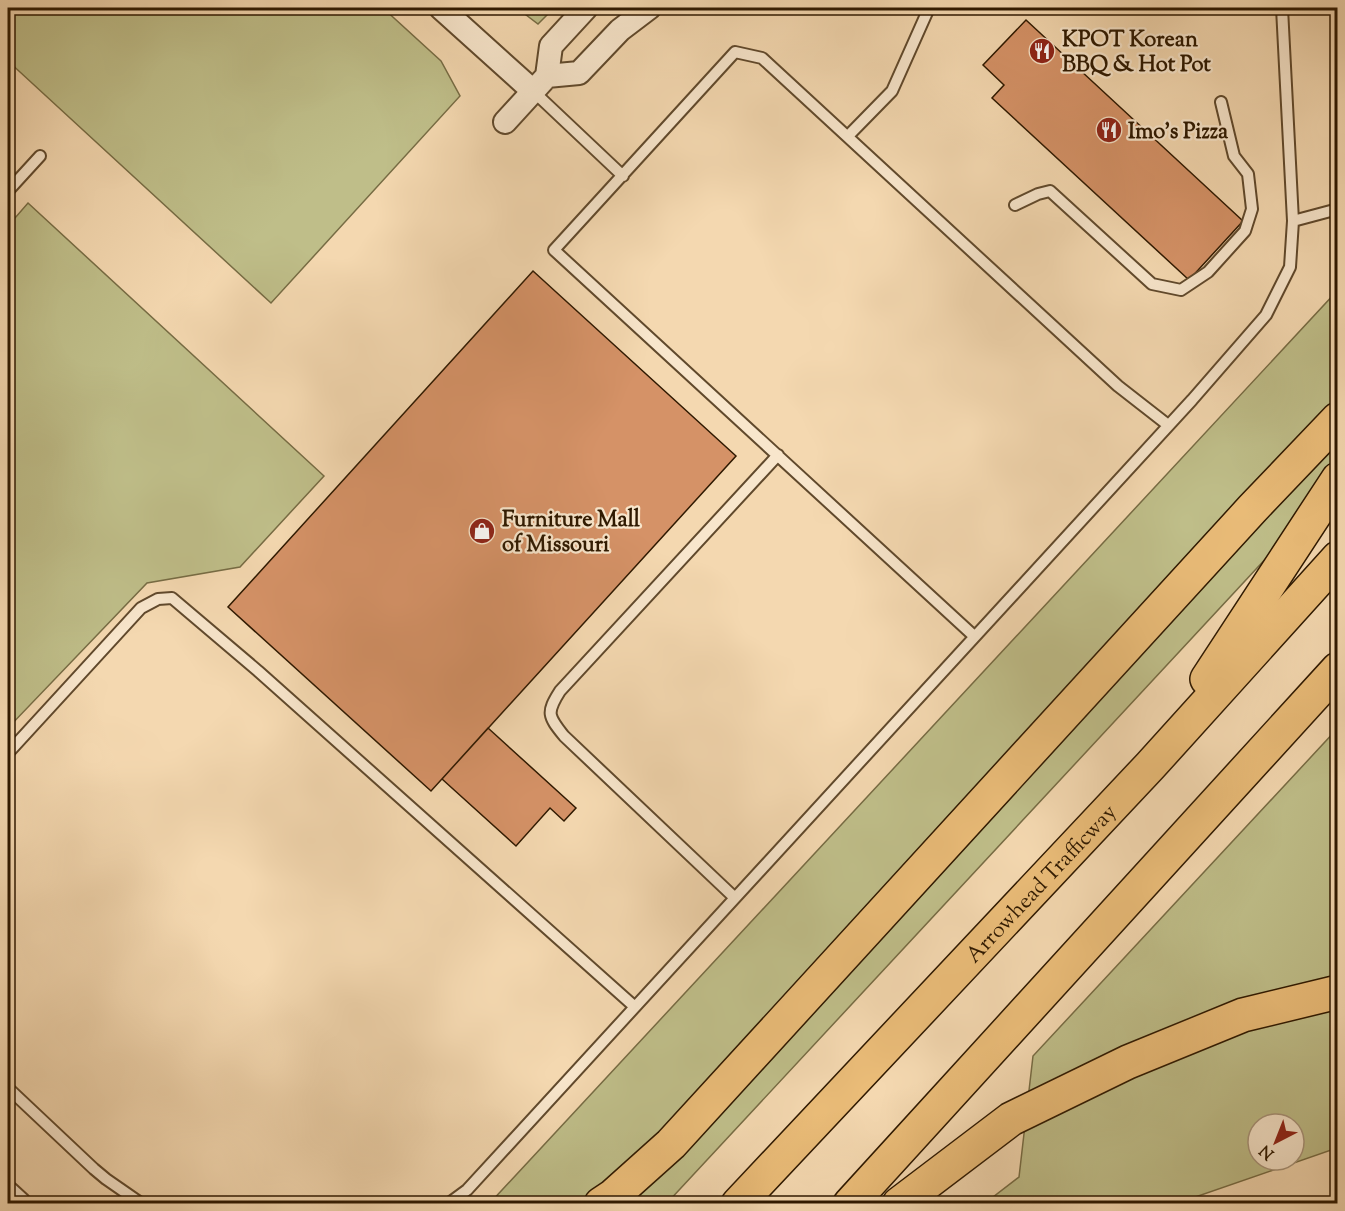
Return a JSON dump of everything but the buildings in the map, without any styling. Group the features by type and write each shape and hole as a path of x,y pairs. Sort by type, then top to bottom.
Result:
{"highway":[{"path":"601,1203 613,1196 671,1144 1252,509 1338,419"},
{"path":"1150,766 1338,479"},
{"name":"Arrowhead Trafficway","path":"738,1203 1150,766 1338,558"},
{"path":"850,1203 1338,669"},
{"path":"899,1203 1011,1119 1118,1067 1243,1015 1338,992"}],"street":[{"path":"441,8 540,84"},
{"path":"505,122 540,84 551,46 586,8"},
{"path":"540,84 579,73 620,30 649,8"},
{"path":"8,1193 20,1203"}],"lane":[{"path":"848,136 892,92 928,8"},
{"path":"448,1203 467,1190 1192,400 1266,315 1290,267 1293,221 1283,8"},
{"path":"974,636 554,250 735,52 762,58 1118,386 1168,425"},
{"path":"540,84 623,176"},
{"path":"1015,205 1050,191 1152,284 1181,290 1208,272 1245,231 1252,209 1248,174 1234,156 1221,102"},
{"path":"8,191 40,156"},
{"path":"1293,221 1338,209"},
{"path":"735,898 564,736 552,721 551,705 560,691 778,455"},
{"path":"8,753 141,608 158,599 172,598 250,664 635,1007"},
{"path":"8,1088 100,1174 141,1203"}],"shaded area":[{"path":"8,8 383,8 441,61 460,96 271,303 8,61"},
{"path":"517,8 554,8 538,24"},
{"path":"28,203 324,476 240,567 147,583 8,728 8,226"},
{"path":"1337,291 1337,482 667,1203 489,1204"},
{"path":"1337,729 1337,1148 1306,1159 1306,1112 1246,1112 1246,1172 1268,1172 1178,1203 984,1204 1019,1177 1033,1056"}],"place":[{"name":"KPOT Korean BBQ & Hot Pot","path":"1042,51"},
{"name":"Imo's Pizza","path":"1109,130"},
{"name":"Furniture Mall of Missouri","path":"482,531"}]}
